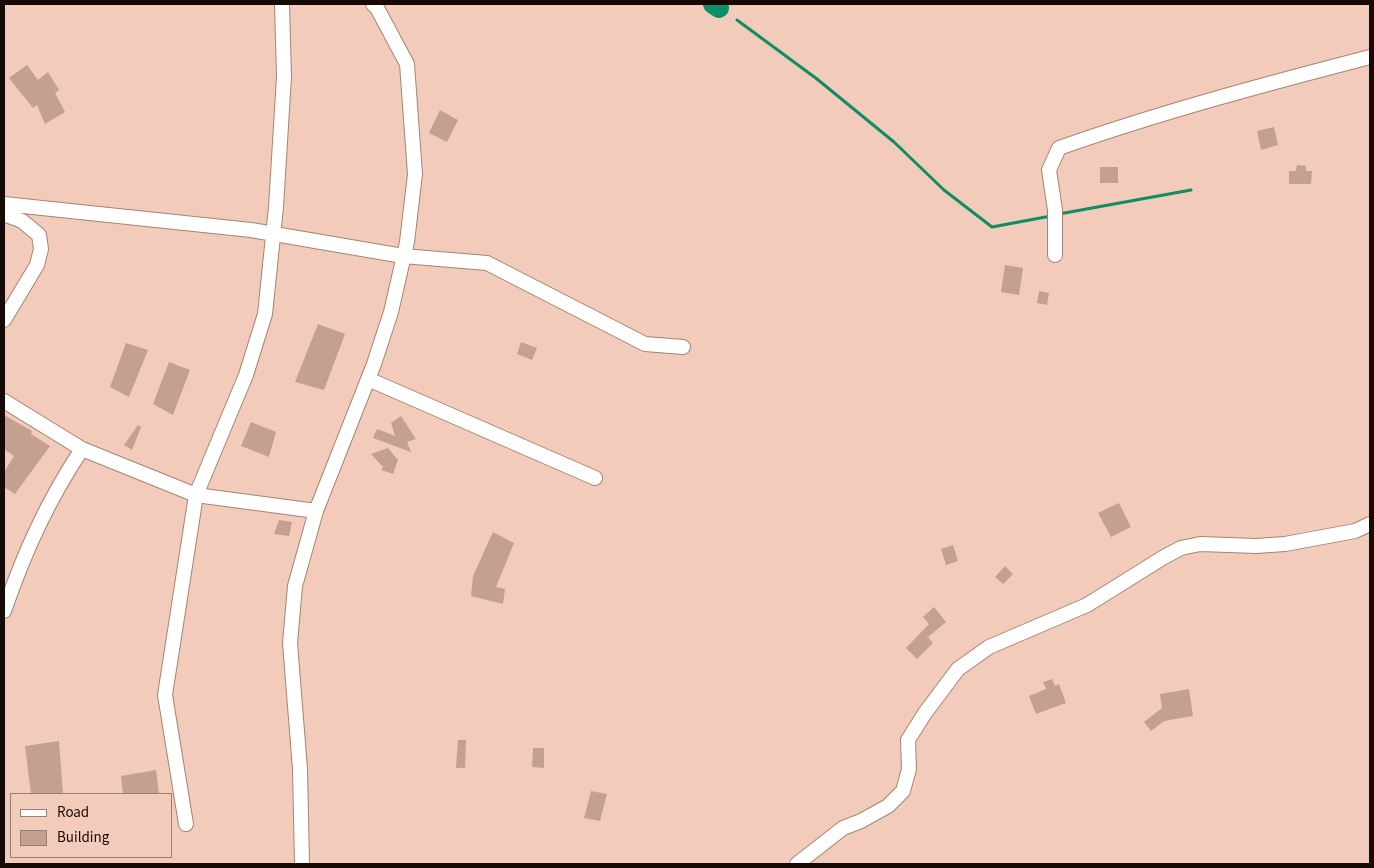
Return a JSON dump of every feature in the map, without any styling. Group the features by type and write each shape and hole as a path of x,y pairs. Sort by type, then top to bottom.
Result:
{"street":[{"path":"186,824 165,695 196,495 246,375 265,314 273,233 284,77 282,4"},
{"path":"302,864 300,769 290,643 295,586 316,511 368,379 391,312 407,242 415,174 407,64 373,4"},
{"path":"1055,256 1055,215 1049,170 1059,148 1126,125 1281,80 1370,57"},
{"path":"4,204 251,230 403,256 487,264 645,344 683,347"},
{"path":"4,214 22,222 39,235 40,249 37,265 4,320"},
{"path":"368,379 595,478"},
{"path":"4,401 82,449 196,495 316,511"},
{"path":"4,611 30,541 61,481 82,449"},
{"path":"797,864 844,828 888,806 903,791 909,769 908,740 958,670 989,647 1087,605 1181,548 1200,544 1256,546 1285,544 1355,531 1370,524"}],"building":[{"path":"27,65 38,80 48,72 59,90 55,93 65,112 45,124 37,105 33,108 9,78"},
{"path":"440,110 458,120 447,142 429,133"},
{"path":"1274,127 1278,145 1261,150 1257,131"},
{"path":"1297,165 1306,166 1306,171 1312,171 1311,184 1289,184 1289,171 1296,171"},
{"path":"1100,167 1118,167 1118,183 1100,183"},
{"path":"1005,265 1023,268 1019,295 1001,292"},
{"path":"1039,291 1049,293 1047,305 1037,303"},
{"path":"318,324 345,334 324,390 295,382"},
{"path":"521,342 537,348 532,360 517,354"},
{"path":"126,343 148,350 129,397 110,387"},
{"path":"169,362 190,370 173,415 153,404"},
{"path":"4,415 32,431 31,434 50,446 15,494 4,487 4,472 14,456 4,449"},
{"path":"401,416 416,439 407,442 411,452 373,438 377,429 395,436 391,423"},
{"path":"251,422 276,432 269,457 241,446"},
{"path":"138,425 141,427 132,450 124,445"},
{"path":"388,448 398,460 393,474 381,470 383,467 371,454"},
{"path":"1119,503 1131,527 1111,537 1098,513"},
{"path":"279,520 292,522 289,536 274,534"},
{"path":"493,532 514,543 496,587 505,589 503,604 471,596 473,576"},
{"path":"953,545 958,561 946,565 941,549"},
{"path":"1005,566 1013,574 1003,584 995,577"},
{"path":"934,607 946,622 928,637 933,643 917,659 906,648 929,624 923,617"},
{"path":"1052,679 1055,686 1059,684 1066,703 1036,714 1029,696 1046,689 1043,682"},
{"path":"1189,689 1193,716 1164,721 1151,731 1144,722 1162,708 1160,694"},
{"path":"458,740 466,740 465,768 456,768"},
{"path":"59,741 63,793 31,793 25,746"},
{"path":"533,748 544,748 544,768 532,767"},
{"path":"156,770 159,793 123,793 121,776"},
{"path":"591,791 607,794 600,821 584,818"}],"waterway":[{"path":"713,4 719,8"},
{"path":"737,20 817,79 894,142 944,190 992,227 1051,216"},
{"path":"1059,214 1191,190"}]}
